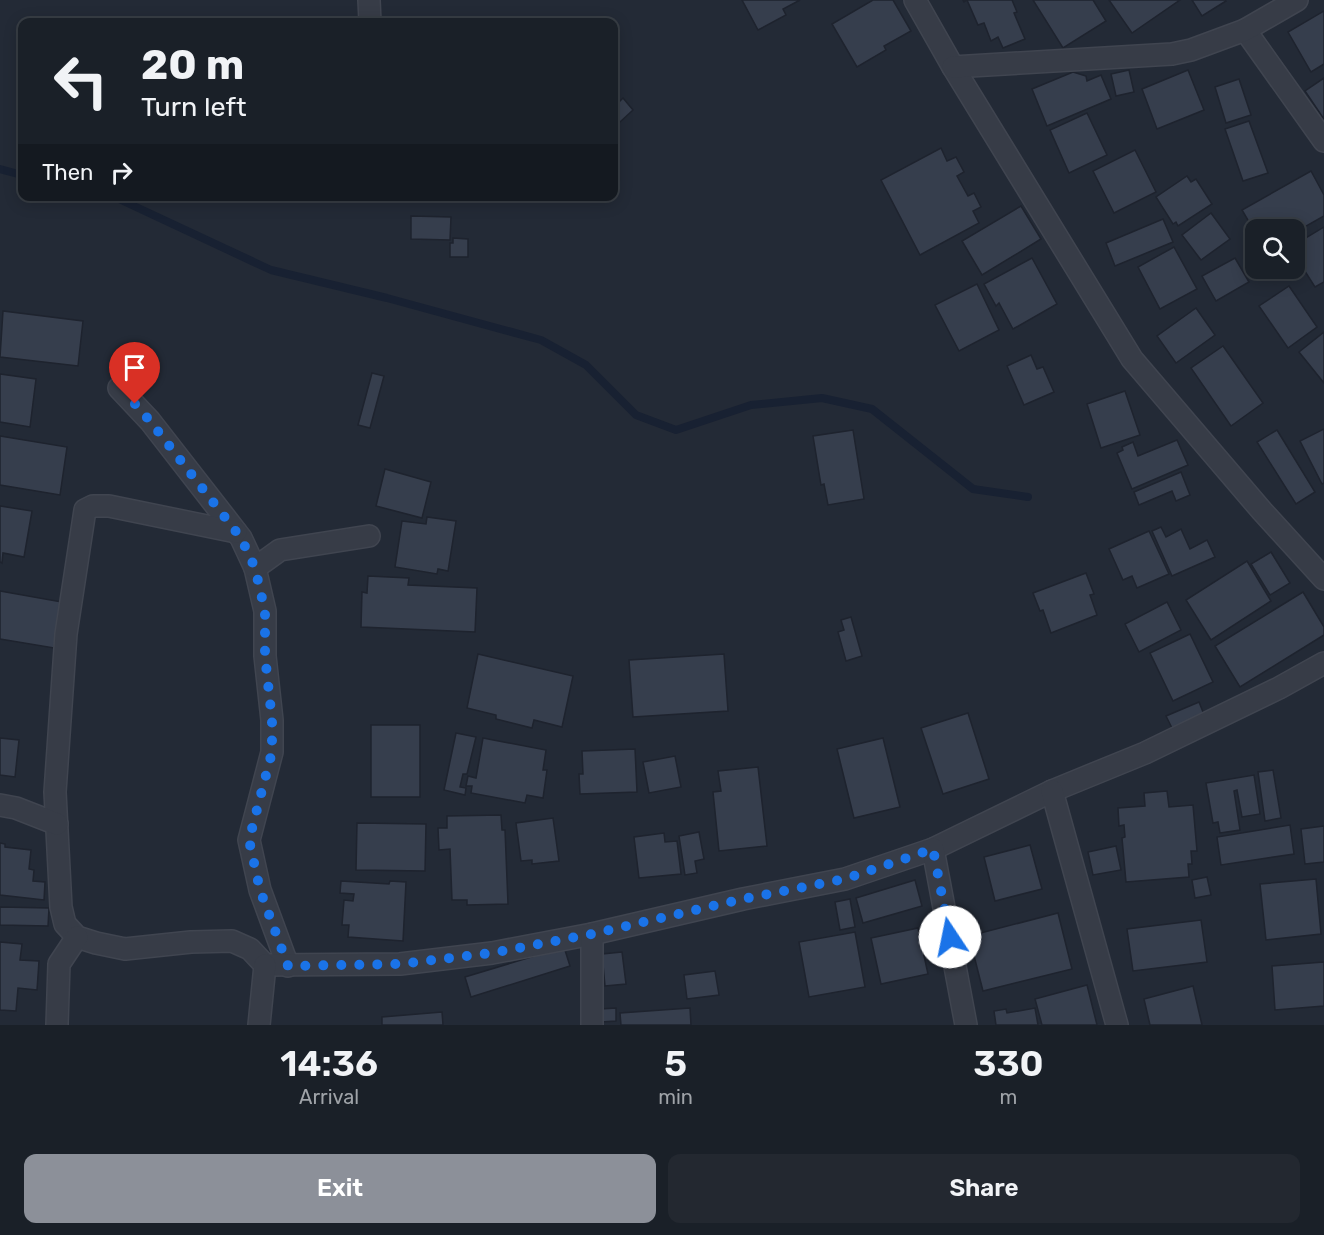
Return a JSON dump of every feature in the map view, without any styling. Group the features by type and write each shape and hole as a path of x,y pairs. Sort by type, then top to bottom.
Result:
{"street":[{"path":"369,0 370,18"},
{"path":"915,0 953,67 1132,359 1262,511 1324,579"},
{"path":"953,67 1172,54 1191,50 1245,30 1297,0"},
{"path":"1245,30 1324,141"},
{"path":"120,388 150,421 241,538 255,568 265,611 265,656 272,720 272,752 249,840 260,890 288,966"},
{"path":"236,532 109,506 93,506 85,510 66,634 55,792 61,908 65,924 77,937 125,949 191,942 232,941 250,949 265,965 400,964 492,953 592,934 743,899 845,879 933,849 1052,791 1145,753 1279,688 1324,663"},
{"path":"255,568 280,550 369,536"},
{"path":"1052,791 1117,1025"},
{"path":"0,805 16,808 57,824"},
{"path":"933,849 966,1025"},
{"path":"592,934 592,1025"},
{"path":"57,1025 59,964 77,937"},
{"path":"259,1025 265,965"}],"building":[{"path":"742,0 800,0 783,9 786,15 758,30"},
{"path":"873,0 893,0 911,31 884,46 886,50 857,67 832,24"},
{"path":"967,0 1012,0 1017,12 1014,13 1025,39 1003,48 998,37 991,41 984,23 978,25"},
{"path":"1033,0 1093,0 1106,21 1063,48"},
{"path":"1109,0 1180,0 1132,33"},
{"path":"1192,0 1225,0 1226,1 1202,16"},
{"path":"1324,11 1324,64 1311,72 1288,32"},
{"path":"1129,70 1134,92 1116,96 1111,74"},
{"path":"1188,70 1204,110 1157,129 1142,89"},
{"path":"1073,72 1086,76 1087,81 1101,75 1111,99 1047,126 1032,89"},
{"path":"1324,78 1324,119 1305,91"},
{"path":"1239,79 1251,115 1226,123 1215,87"},
{"path":"623,98 633,110 620,122 618,119 618,103"},
{"path":"1087,113 1107,155 1069,173 1050,130"},
{"path":"1249,121 1268,173 1243,181 1225,129"},
{"path":"941,148 947,161 956,157 964,172 957,176 968,196 974,193 981,207 973,211 979,223 920,255 881,180"},
{"path":"1135,150 1156,192 1114,213 1093,171"},
{"path":"1311,171 1324,195 1324,216 1305,227 1305,219 1247,219 1242,210"},
{"path":"1187,176 1191,182 1196,179 1212,204 1178,226 1176,222 1173,224 1156,197"},
{"path":"1021,206 1041,239 982,275 962,241"},
{"path":"1211,213 1230,239 1201,260 1182,235"},
{"path":"411,216 451,217 450,240 411,239"},
{"path":"1163,219 1173,242 1115,266 1106,243"},
{"path":"1324,227 1324,282 1315,287 1305,271 1305,238"},
{"path":"453,238 468,239 468,257 450,257 450,243 453,243"},
{"path":"1174,247 1197,289 1160,309 1138,267"},
{"path":"1032,258 1057,304 1013,329 999,303 996,306 984,284"},
{"path":"1235,258 1245,279 1249,282 1216,301 1202,276"},
{"path":"977,284 999,330 959,351 935,305"},
{"path":"1289,286 1317,327 1288,348 1259,306"},
{"path":"1196,308 1215,335 1176,363 1157,336"},
{"path":"3,311 83,321 78,366 0,357"},
{"path":"1324,332 1324,383 1299,352"},
{"path":"1223,346 1263,403 1231,426 1191,368"},
{"path":"1031,355 1037,369 1043,367 1054,392 1024,405 1007,366"},
{"path":"372,373 384,376 370,428 358,425"},
{"path":"0,374 36,379 30,427 0,422"},
{"path":"1125,391 1140,435 1101,448 1087,404"},
{"path":"1324,429 1324,483 1322,484 1300,441"},
{"path":"853,430 864,499 828,505 824,484 821,485 813,436"},
{"path":"1277,430 1315,492 1296,504 1257,442"},
{"path":"0,436 67,447 60,495 0,485"},
{"path":"1177,440 1188,465 1132,489 1117,453 1123,450 1122,447 1133,442 1138,456"},
{"path":"385,469 431,482 422,518 376,506"},
{"path":"1181,472 1190,495 1176,501 1172,491 1139,505 1134,492"},
{"path":"0,506 32,511 24,557 3,553 2,563 0,562"},
{"path":"427,517 456,521 448,571 438,569 437,574 395,567 402,521 426,524"},
{"path":"1161,527 1166,537 1181,529 1190,549 1207,540 1215,557 1172,576 1152,531"},
{"path":"1149,531 1169,574 1137,588 1132,576 1123,580 1109,549"},
{"path":"1271,552 1290,583 1270,595 1251,564"},
{"path":"1247,561 1271,601 1211,640 1186,600"},
{"path":"1086,573 1094,594 1090,595 1097,615 1051,633 1043,610 1040,611 1033,593"},
{"path":"368,576 409,578 408,585 477,588 475,632 361,627 362,592 367,593"},
{"path":"0,591 62,602 54,648 0,639"},
{"path":"1303,592 1324,627 1324,635 1240,687 1215,646"},
{"path":"1167,602 1181,630 1139,652 1125,624"},
{"path":"851,617 862,656 846,661 838,632 844,630 841,620"},
{"path":"1190,634 1213,682 1173,701 1150,653"},
{"path":"478,654 573,676 562,727 534,720 532,728 496,719 496,715 467,708"},
{"path":"724,654 728,711 633,717 629,660"},
{"path":"1199,702 1205,717 1173,730 1166,716"},
{"path":"968,713 989,779 943,794 921,728"},
{"path":"371,725 420,725 420,797 371,797"},
{"path":"456,733 476,737 467,774 463,774 460,787 466,788 465,795 444,790"},
{"path":"0,738 19,740 15,777 0,775"},
{"path":"483,738 546,750 543,770 547,770 543,798 527,795 525,803 471,793 472,786 466,786 468,776 476,778"},
{"path":"883,738 900,807 854,818 837,749"},
{"path":"635,749 637,792 580,794 579,774 583,774 582,751"},
{"path":"675,756 681,787 649,793 643,762"},
{"path":"758,767 767,846 719,851 713,792 721,791 718,771"},
{"path":"1273,770 1281,818 1265,821 1258,772"},
{"path":"1254,775 1260,814 1242,817 1237,790 1234,791 1240,830 1220,833 1218,822 1213,823 1206,783"},
{"path":"1167,791 1169,807 1193,805 1197,851 1191,851 1192,864 1188,864 1189,877 1126,882 1122,838 1125,837 1124,825 1119,826 1118,808 1145,806 1144,793"},
{"path":"501,815 502,830 505,830 508,904 467,905 467,900 452,900 450,849 439,850 438,828 447,828 447,816"},
{"path":"553,818 559,861 532,864 532,860 521,861 516,823"},
{"path":"357,823 426,824 425,871 356,870"},
{"path":"1290,825 1294,854 1221,865 1217,837"},
{"path":"1324,826 1324,862 1305,864 1301,829"},
{"path":"699,832 704,859 695,861 697,873 685,875 679,836"},
{"path":"664,833 665,842 677,841 681,874 639,878 634,837"},
{"path":"0,843 5,844 5,847 31,850 29,869 34,870 33,881 45,882 44,900 0,895"},
{"path":"1030,845 1042,889 995,901 984,857"},
{"path":"1116,846 1121,870 1093,875 1088,852"},
{"path":"1207,877 1211,895 1195,898 1192,880"},
{"path":"1316,879 1321,934 1266,940 1260,884"},
{"path":"915,880 922,906 863,923 856,898"},
{"path":"341,881 389,884 390,881 406,882 403,941 348,937 349,925 342,925 344,900 353,901 354,894 340,893"},
{"path":"850,899 855,927 840,930 835,902"},
{"path":"0,907 49,908 48,926 0,925"},
{"path":"1058,913 1072,969 983,991 969,936"},
{"path":"1201,920 1207,962 1133,971 1127,929"},
{"path":"918,928 928,974 881,984 871,938"},
{"path":"855,932 865,987 809,997 799,942"},
{"path":"0,942 22,944 20,960 39,961 37,990 18,988 16,1011 0,1010"},
{"path":"564,947 570,966 471,997 465,977"},
{"path":"622,952 626,984 605,986 602,954"},
{"path":"1324,962 1324,1006 1275,1010 1272,966"},
{"path":"715,971 719,995 687,999 684,975"},
{"path":"1087,985 1097,1025 1042,1025 1035,999"},
{"path":"1193,986 1202,1025 1150,1025 1144,999"},
{"path":"616,1008 616,1021 601,1022 600,1009"},
{"path":"690,1008 691,1025 621,1025 620,1013"},
{"path":"1035,1008 1038,1025 996,1025 994,1011 1006,1009 1007,1013"},
{"path":"442,1012 443,1025 382,1025 382,1017"}],"waterway":[{"path":"0,169 18,174"},
{"path":"123,201 271,270 387,298 541,340 586,365 636,415 676,430 751,405 822,398 872,409 973,489 1028,497"}],"route":[{"path":"135,404 241,538 255,568 265,611 265,656 272,720 272,752 265,786 249,840 260,890 288,966 400,964 492,953 592,934 743,899 845,879 933,849 950,937"}]}
